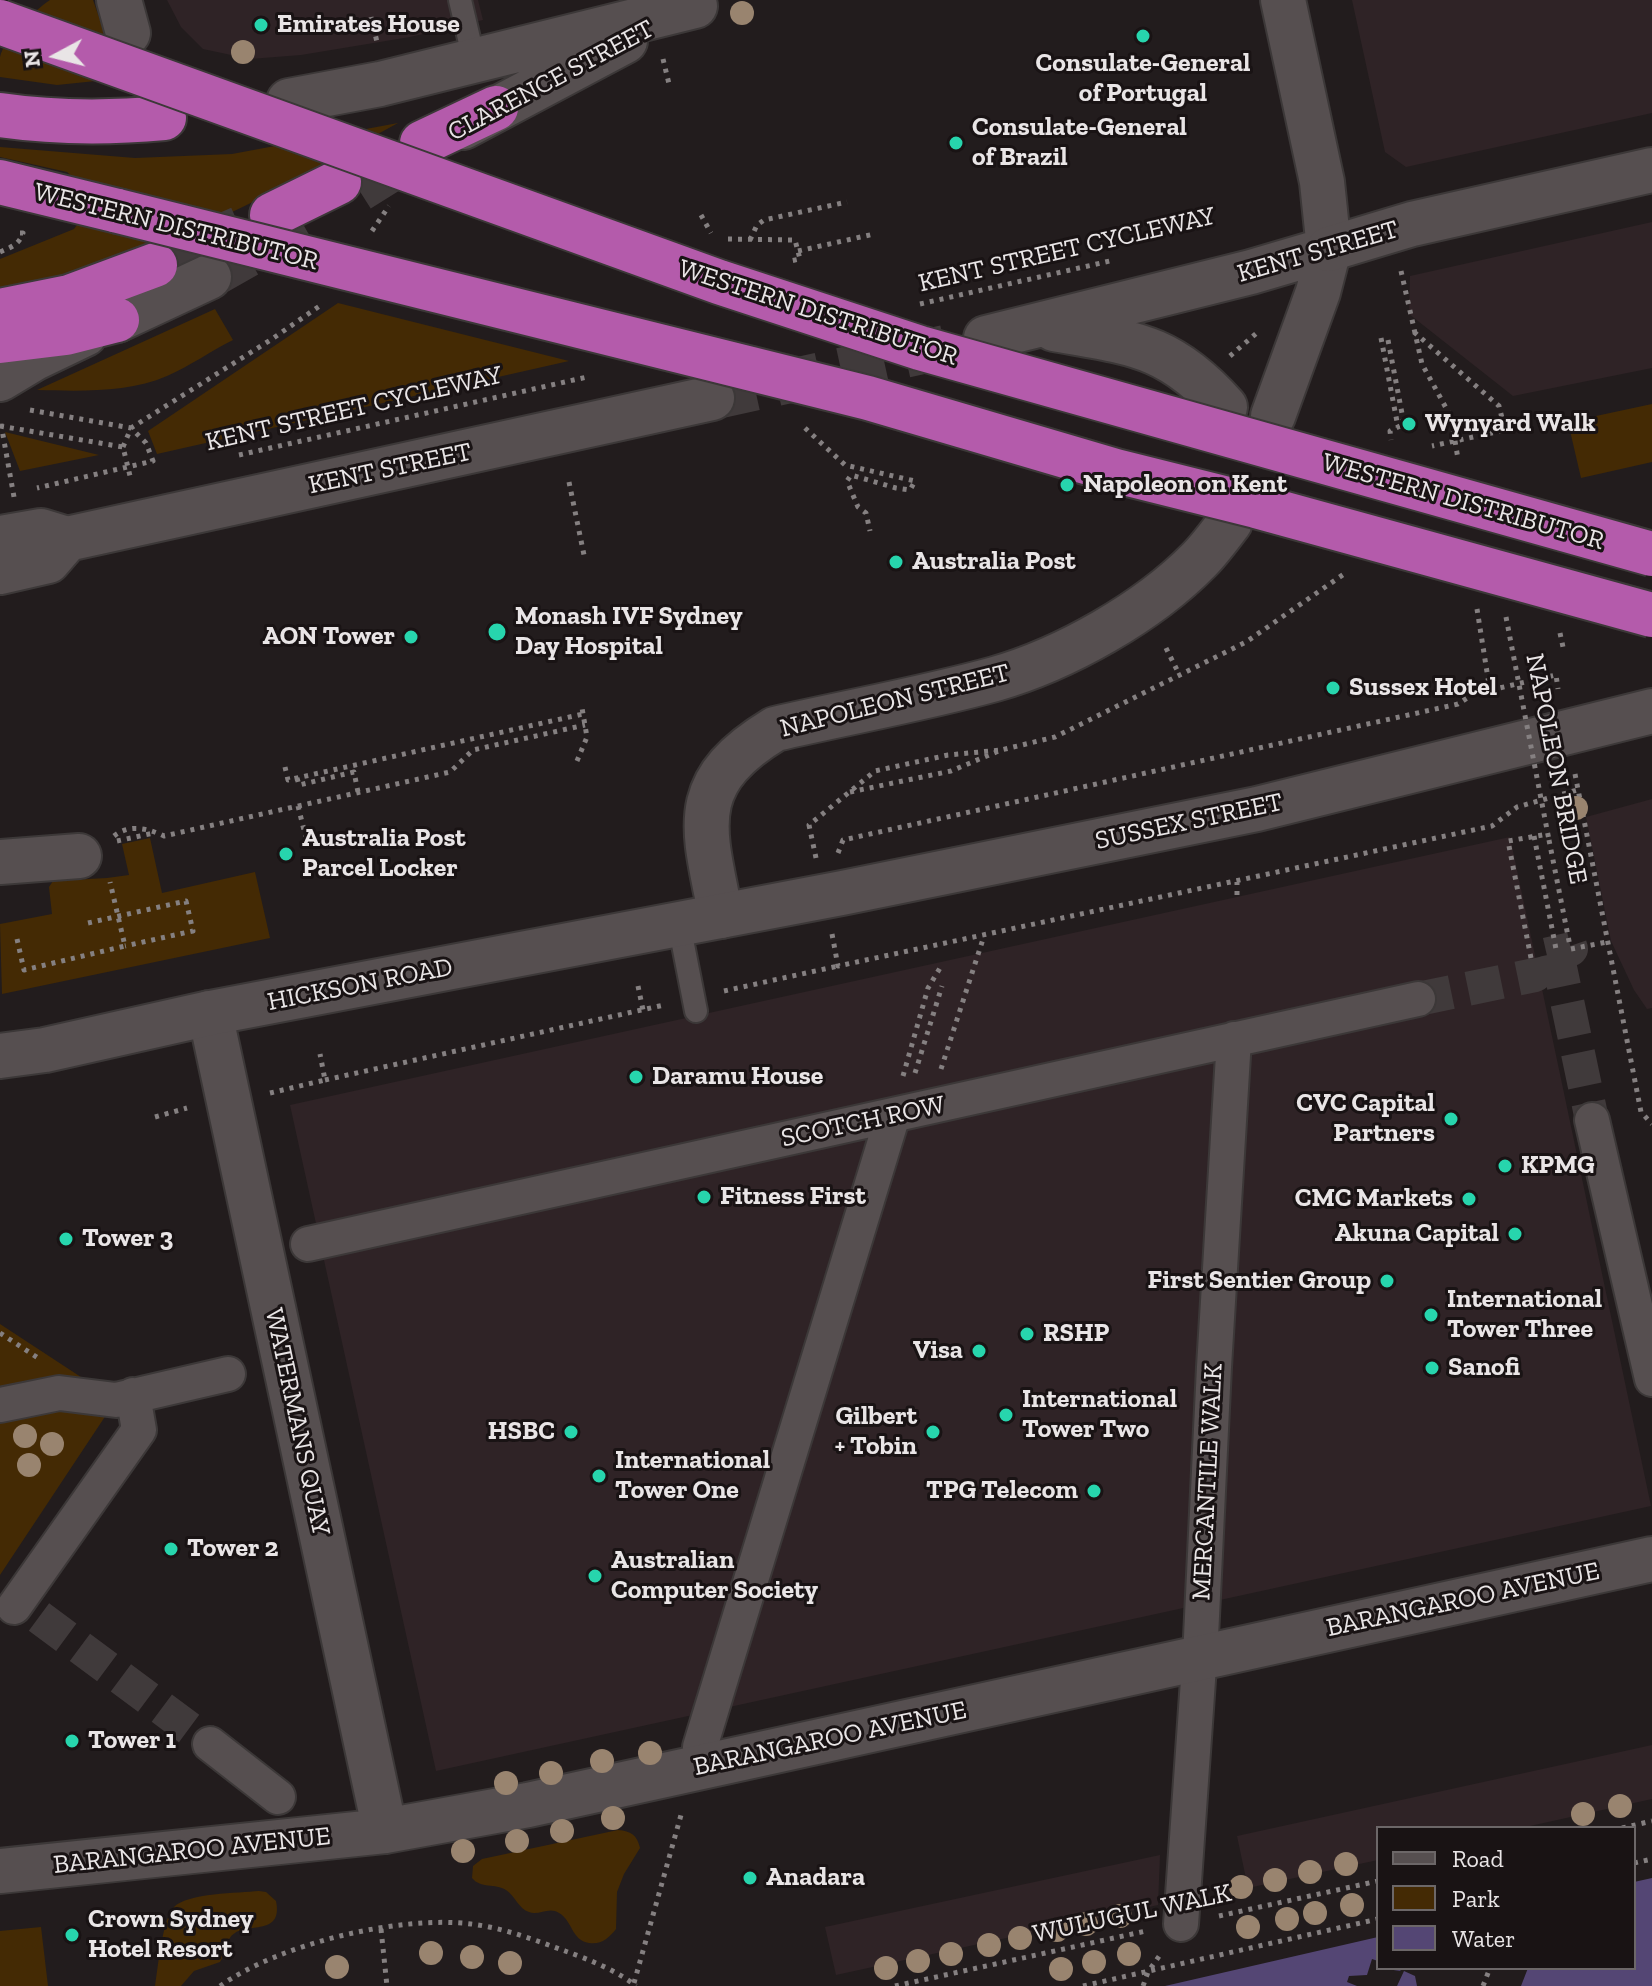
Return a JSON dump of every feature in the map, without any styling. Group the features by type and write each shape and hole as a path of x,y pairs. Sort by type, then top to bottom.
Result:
{"highway":[{"name":"WESTERN DISTRIBUTOR","path":"0,22 704,277 920,348 1652,554"},
{"path":"426,144 496,108"},
{"path":"0,115 34,120 117,122 164,118"},
{"name":"WESTERN DISTRIBUTOR","path":"0,182 868,398 1116,471 1256,506 1652,615"},
{"path":"287,220 363,191"},
{"path":"0,311 69,297 155,265"},
{"path":"0,341 66,333 117,320"}],"street":[{"path":"1273,416 1318,292 1329,249 1322,182 1283,0"},
{"path":"289,101 380,84 707,3"},
{"name":"CLARENCE STREET","path":"496,108 707,3"},
{"name":"KENT STREET","path":"986,338 1251,272 1425,221 1652,170"},
{"path":"14,394 35,358 209,277"},
{"path":"1036,326 1127,342 1167,356 1203,382 1225,407"},
{"name":"KENT STREET","path":"0,538 41,531 67,539 712,398"},
{"name":"NAPOLEON STREET","path":"721,916 706,841 706,817 713,791 728,764 746,747 775,729 997,678 1062,653 1153,599 1199,560 1230,522"},
{"name":"KENT STREET","path":"0,572 48,561 67,539"},
{"name":"SUSSEX STREET","path":"721,916 1257,809 1652,711"},
{"path":"0,862 99,859"},
{"name":"HICKSON ROAD","path":"0,1056 45,1050 210,1013 721,916"},
{"name":"SCOTCH ROW","path":"308,1244 908,1100 1234,1039 1418,999"},
{"name":"WATERMANS QUAY","path":"210,1013 385,1831"},
{"name":"MERCANTILE WALK","path":"1181,1924 1197,1659 1201,1637 1234,1039"},
{"path":"700,1747 908,1100"},
{"path":"1592,1120 1652,1379"},
{"path":"0,1405 59,1393 116,1400 228,1374"},
{"path":"17,1609 139,1430 133,1395"},
{"name":"BARANGAROO AVENUE","path":"0,1871 385,1831 528,1805 1652,1559"},
{"path":"210,1744 278,1797"}],"lane":[{"path":"460,0 474,60"},
{"path":"679,924 696,1011"}],"path":[{"path":"371,17 379,51"},
{"path":"663,59 670,88"},
{"path":"363,191 367,238"},
{"path":"750,240 757,225 764,220 847,202"},
{"path":"701,215 710,232 730,239 795,240 800,259"},
{"path":"0,252 16,245 23,233 11,231"},
{"path":"798,251 874,234"},
{"name":"KENT STREET CYCLEWAY","path":"919,304 1117,259"},
{"path":"1400,270 1422,364 1451,417 1459,465"},
{"path":"146,476 131,480 123,447 131,428 272,339 321,304"},
{"path":"1229,357 1259,331 1267,329"},
{"path":"1414,332 1499,406 1505,430 1424,448"},
{"path":"1384,339 1404,424 1390,431"},
{"name":"KENT STREET CYCLEWAY","path":"237,455 587,377"},
{"path":"8,494 153,461 146,443 131,428 14,394"},
{"path":"12,484 1,426 123,447"},
{"path":"805,428 845,465 915,481 910,490 851,475 847,481 858,507 866,513 870,531"},
{"path":"569,482 584,555"},
{"path":"812,838 809,825 875,771 948,755 1001,750 1055,737 1246,642 1347,572"},
{"path":"1475,595 1490,691"},
{"name":"NAPOLEON BRIDGE","path":"1505,616 1570,948 1607,942"},
{"path":"1166,648 1179,674"},
{"path":"824,896 843,840 1458,704 1473,694 1556,675 1558,689"},
{"path":"285,767 288,780 582,711 587,737 577,761"},
{"path":"117,833 141,827 164,836 450,772 473,750 585,725"},
{"path":"849,792 951,771 1001,750"},
{"path":"297,778 299,785 354,772 358,792"},
{"path":"1575,774 1641,1112 1652,1124"},
{"path":"716,993 1492,826 1517,807 1577,790"},
{"path":"298,806 308,846 311,845"},
{"path":"125,946 99,859 156,832"},
{"path":"1531,958 1508,841 1535,839 1548,834"},
{"path":"1535,839 1556,949"},
{"path":"1237,882 1237,895"},
{"path":"17,939 24,970 193,931 186,901 88,923"},
{"path":"908,1100 984,936"},
{"path":"834,941 838,966"},
{"path":"908,1100 928,988 940,968"},
{"path":"638,986 643,1010"},
{"path":"908,1100 942,986"},
{"path":"262,1097 275,1091 674,1003"},
{"path":"320,1054 325,1080"},
{"path":"155,1117 187,1108"},
{"path":"220,1986 260,1962 294,1948 422,1922 471,1924 524,1935 578,1956 635,1985 684,1800"},
{"path":"1631,1826 1652,1821"},
{"name":"WULUGUL WALK","path":"895,1986 1376,1881"},
{"path":"1083,1986 1376,1919"},
{"path":"381,1929 387,1986"}],"shaded area":[{"path":"167,0 478,0 483,20 410,37 301,55 250,59 203,49 181,27"},
{"path":"1352,0 1652,0 1652,113 1406,167 1385,152"},
{"path":"1652,222 1652,368 1513,396 1409,314 1410,276"},
{"path":"1652,799 1652,1008 1647,1009 1634,990 1611,941 1586,817"},
{"path":"1510,837 1651,1506 436,1771 290,1105"},
{"path":"1652,1745 1652,1799 1530,1826 1376,1826 1376,1860 1248,1888 1237,1836"},
{"path":"1160,1855 1158,1905 836,1975 825,1927"}],"green space":[{"path":"50,0 93,0 125,78 57,85 0,77 0,57 7,42"},
{"path":"398,123 257,200 137,258 0,289 0,259 74,229 85,214 87,190 67,172 0,157 0,147 135,158 232,154"},
{"path":"338,303 569,361 157,454 148,431"},
{"path":"215,309 233,340 167,376 120,388 37,390"},
{"path":"1652,404 1652,462 1581,478 1568,422"},
{"path":"5,432 99,455 20,471"},
{"path":"150,838 162,893 255,872 270,938 2,994 0,924 52,914 49,887 53,881 129,875 122,844"},
{"path":"0,1324 116,1400 0,1575"},
{"path":"618,1830 633,1834 640,1848 617,1892 616,1929 601,1942 583,1941 559,1913 552,1910 529,1912 506,1890 480,1884 472,1878 473,1866 482,1859"},
{"path":"266,1892 276,1901 275,1919 264,1926 235,1933 229,1939 220,1962 194,1971 181,1986 155,1986 164,1933 174,1907 201,1896"},
{"path":"41,1927 48,1986 0,1986 0,1931"}],"water":[{"path":"1652,1878 1652,1986 1165,1986 1376,1937 1376,1970 1636,1970 1636,1882"}],"pier":[{"path":"1372,1959 1376,1960 1376,1970 1527,1970 1521,1986 1417,1986 1415,1976 1404,1971 1397,1986 1357,1986 1347,1982 1349,1976 1367,1975"}],"tunnel":[{"path":"359,190 424,149"},
{"path":"209,277 303,224"},
{"path":"155,265 240,228"},
{"path":"712,398 945,347"},
{"path":"1230,522 1255,474 1273,416"},
{"path":"1418,999 1535,975 1531,958 1571,949 1570,946"},
{"path":"1557,953 1592,1120"},
{"path":"39,1617 210,1744"}],"place":[{"name":"Emirates House","path":"261,25"},
{"name":"Consulate-General of Portugal","path":"1143,36"},
{"name":"Consulate-General of Brazil","path":"956,143"},
{"name":"Wynyard Walk","path":"1409,424"},
{"name":"Napoleon on Kent","path":"1067,485"},
{"name":"Australia Post","path":"896,562"},
{"name":"Monash IVF Sydney Day Hospital","path":"497,632"},
{"name":"AON Tower","path":"411,637"},
{"name":"Sussex Hotel","path":"1333,688"},
{"name":"Australia Post Parcel Locker","path":"286,854"},
{"name":"Daramu House","path":"636,1077"},
{"name":"CVC Capital Partners","path":"1451,1119"},
{"name":"KPMG","path":"1505,1166"},
{"name":"Fitness First","path":"704,1197"},
{"name":"CMC Markets","path":"1469,1199"},
{"name":"Akuna Capital","path":"1515,1234"},
{"name":"Tower 3","path":"66,1239"},
{"name":"First Sentier Group","path":"1387,1281"},
{"name":"International Tower Three","path":"1431,1315"},
{"name":"RSHP","path":"1027,1334"},
{"name":"Visa","path":"979,1351"},
{"name":"Sanofi","path":"1432,1368"},
{"name":"International Tower Two","path":"1006,1415"},
{"name":"HSBC","path":"571,1432"},
{"name":"Gilbert + Tobin","path":"933,1432"},
{"name":"International Tower One","path":"599,1476"},
{"name":"TPG Telecom","path":"1094,1491"},
{"name":"Tower 2","path":"171,1549"},
{"name":"Australian Computer Society","path":"595,1576"},
{"name":"Tower 1","path":"72,1741"},
{"name":"Anadara","path":"750,1878"},
{"name":"Crown Sydney Hotel Resort","path":"72,1935"}]}
